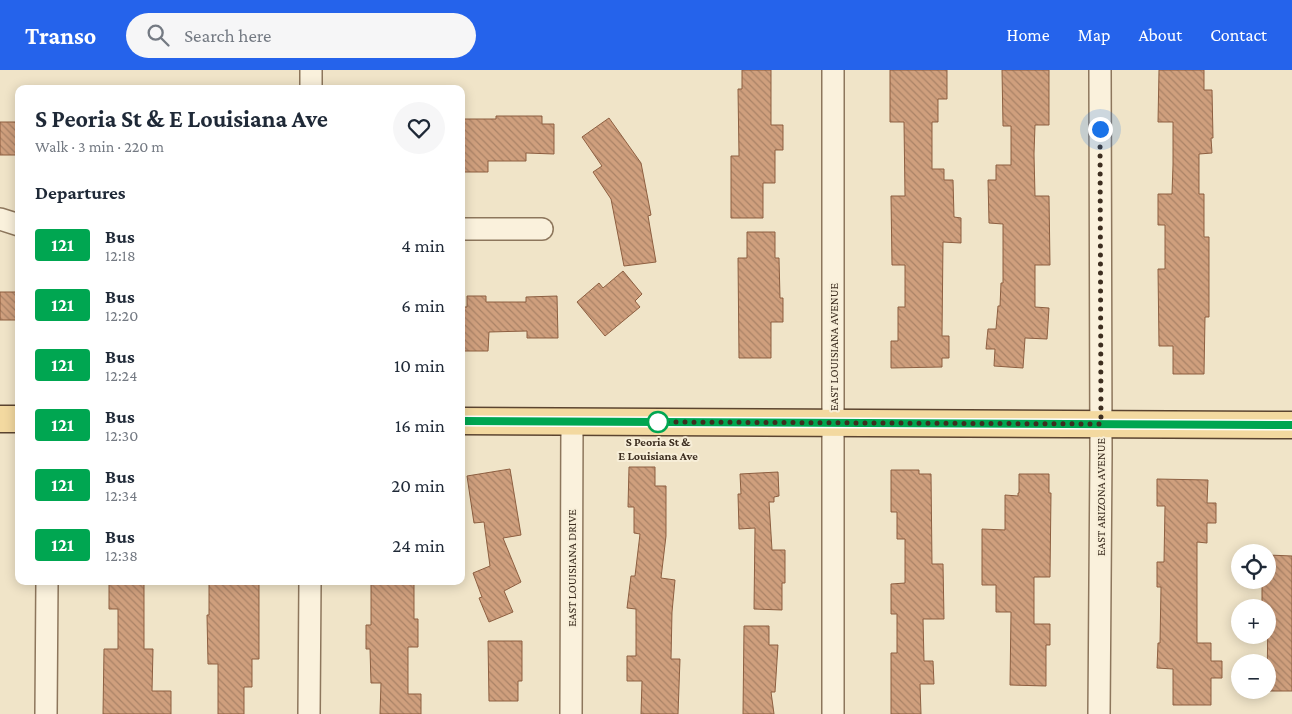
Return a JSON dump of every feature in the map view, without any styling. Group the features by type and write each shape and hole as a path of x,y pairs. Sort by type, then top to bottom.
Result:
{"main road":[{"path":"0,419 15,419"},
{"path":"465,421 1292,425"}],"street":[{"path":"310,85 311,70"},
{"name":"EAST LOUISIANA AVENUE","path":"833,70 833,714"},
{"name":"EAST ARIZONA AVENUE","path":"1099,714 1101,424 1100,70"},
{"path":"0,219 15,224"},
{"path":"465,229 542,229"},
{"name":"EAST LOUISIANA DRIVE","path":"571,714 572,422"},
{"path":"46,714 47,585"},
{"path":"309,714 310,585"}],"building":[{"path":"742,70 771,70 771,125 783,125 783,150 775,150 775,183 763,183 763,218 731,218 731,156 739,156 738,89 742,89"},
{"path":"890,70 947,70 947,99 938,99 938,122 932,122 932,169 944,169 944,180 953,180 954,217 961,218 961,243 943,242 942,336 949,336 949,358 942,358 942,367 891,368 891,341 898,341 898,307 905,307 905,265 892,265 891,196 905,196 904,122 890,122"},
{"path":"1002,70 1049,70 1049,125 1035,125 1034,154 1035,196 1049,196 1050,265 1035,265 1035,307 1049,308 1047,339 1025,338 1023,368 994,366 995,349 986,349 988,329 996,329 1001,283 1003,283 1003,224 989,223 988,180 996,180 996,165 1011,165 1011,126 1003,126"},
{"path":"1159,70 1204,70 1204,90 1212,90 1212,153 1199,154 1199,194 1204,194 1204,237 1209,237 1209,317 1205,317 1204,374 1173,374 1173,346 1159,346 1158,269 1165,269 1165,225 1158,225 1158,194 1172,194 1173,122 1158,122"},
{"path":"496,116 542,116 542,124 554,124 554,154 526,153 526,161 488,161 488,172 465,172 465,119 496,119"},
{"path":"609,118 641,163 651,215 648,216 656,262 624,266 611,199 593,172 602,166 582,137"},
{"path":"0,122 15,122 15,155 0,155"},
{"path":"747,232 775,232 775,258 779,258 783,322 771,322 771,358 739,358 738,258 747,258"},
{"path":"623,271 642,294 635,301 640,307 605,336 577,302 599,283 603,288"},
{"path":"0,292 15,292 15,320 0,320"},
{"path":"467,296 486,296 486,302 526,302 526,297 557,296 558,338 527,338 527,331 489,332 488,351 465,351 465,307 467,307"},
{"path":"629,467 655,467 655,486 666,486 666,536 661,578 675,580 671,659 680,659 678,714 641,714 642,681 627,681 627,656 636,656 636,609 627,608 631,576 635,576 640,534 634,533 634,507 628,507"},
{"path":"510,469 521,535 503,538 521,582 504,591 513,612 489,622 479,598 482,597 473,573 490,566 484,522 474,523 467,476"},
{"path":"891,470 919,470 919,474 931,474 932,564 943,564 944,619 923,619 924,661 933,661 934,684 920,684 921,714 891,714 891,653 897,653 897,614 891,614 891,584 905,583 905,539 897,539 897,512 891,512"},
{"path":"778,472 779,496 774,497 774,502 769,502 772,550 785,550 785,583 782,583 782,610 754,609 755,528 739,529 738,494 741,494 740,474"},
{"path":"1019,474 1049,474 1049,493 1051,493 1050,577 1034,577 1034,624 1050,624 1050,645 1046,645 1046,686 1010,685 1011,612 996,612 996,585 982,585 982,529 1005,530 1005,495 1018,496"},
{"path":"1157,479 1208,480 1207,503 1216,503 1216,523 1207,523 1207,543 1197,542 1197,643 1211,643 1211,661 1222,661 1222,678 1211,678 1211,705 1173,705 1173,669 1157,668 1158,643 1160,643 1161,587 1157,587 1157,562 1164,562 1165,506 1157,506"},
{"path":"1276,555 1292,556 1292,691 1276,691 1276,654 1267,654 1268,644 1276,644 1276,599 1262,599 1262,589 1276,589"},
{"path":"109,585 144,585 144,649 153,649 152,691 171,691 171,714 103,714 104,649 118,649 118,609 109,609"},
{"path":"209,585 259,585 259,659 252,659 252,687 244,687 244,714 218,714 218,664 208,664 207,615 209,615"},
{"path":"371,585 414,585 414,619 418,619 418,647 408,647 408,694 421,694 421,714 380,714 381,683 371,683 370,649 366,649 366,625 371,625"},
{"path":"744,626 769,626 769,645 778,645 775,692 771,692 774,714 743,714"},
{"path":"488,641 522,641 522,681 518,681 518,701 489,701"}],"bus line":[{"name":"121","path":"465,421 1292,425"}],"place":[{"name":"S Peoria St & E Louisiana Ave","path":"658,422"}],"route":[{"path":"658,422 1101,424 1100,129"}]}
